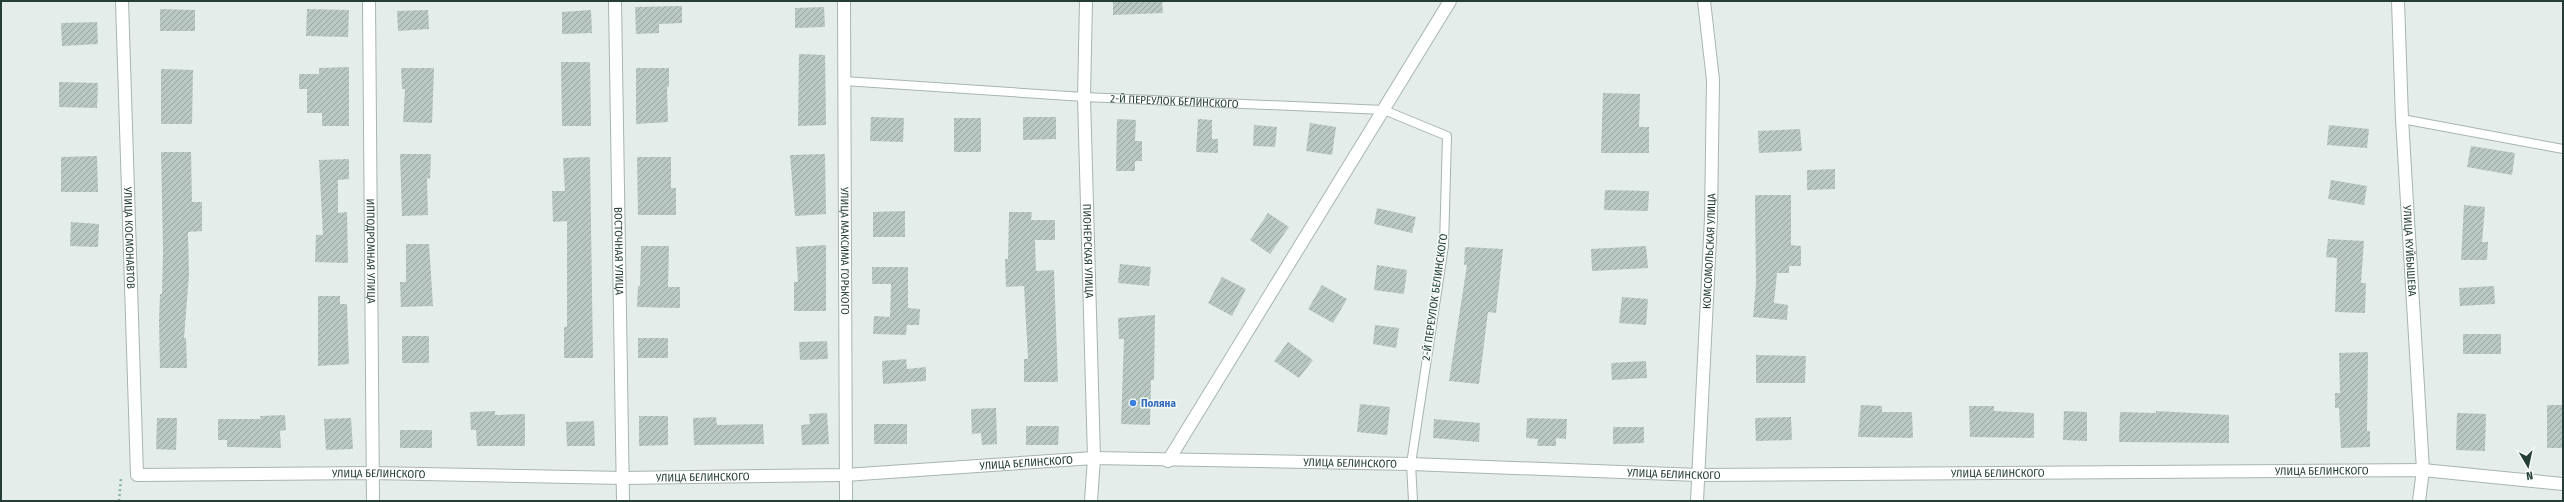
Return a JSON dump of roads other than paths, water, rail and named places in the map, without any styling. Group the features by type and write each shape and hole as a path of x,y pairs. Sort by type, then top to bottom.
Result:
{"street":[{"name":"УЛИЦА КОСМОНАВТОВ","path":"122,1 137,475"},
{"name":"ИППОДРОМНАЯ УЛИЦА","path":"369,1 373,501"},
{"name":"ВОСТОЧНАЯ УЛИЦА","path":"615,1 624,478 623,501"},
{"name":"УЛИЦА МАКСИМА ГОРЬКОГО","path":"844,1 846,501"},
{"name":"ПИОНЕРСКАЯ УЛИЦА","path":"1086,1 1084,97 1094,458 1091,501"},
{"path":"1168,461 1450,1"},
{"name":"КОМСОМОЛЬСКАЯ УЛИЦА","path":"1697,501 1711,218 1713,80 1704,1"},
{"name":"УЛИЦА КУЙБЫШЕВА","path":"2398,1 2402,120 2423,470 2420,501"},
{"name":"УЛИЦА БЕЛИНСКОГО","path":"137,475 373,473 624,478 845,475 1094,458 1168,461 1411,464 1698,475 2423,470 2563,484"}],"lane":[{"name":"2-Й ПЕРЕУЛОК БЕЛИНСКОГО","path":"844,81 1246,106 1384,110 1447,136 1444,246 1411,464 1413,501"},
{"path":"2402,120 2563,149"}],"place":[{"name":"Поляна","path":"1133,403"}]}
